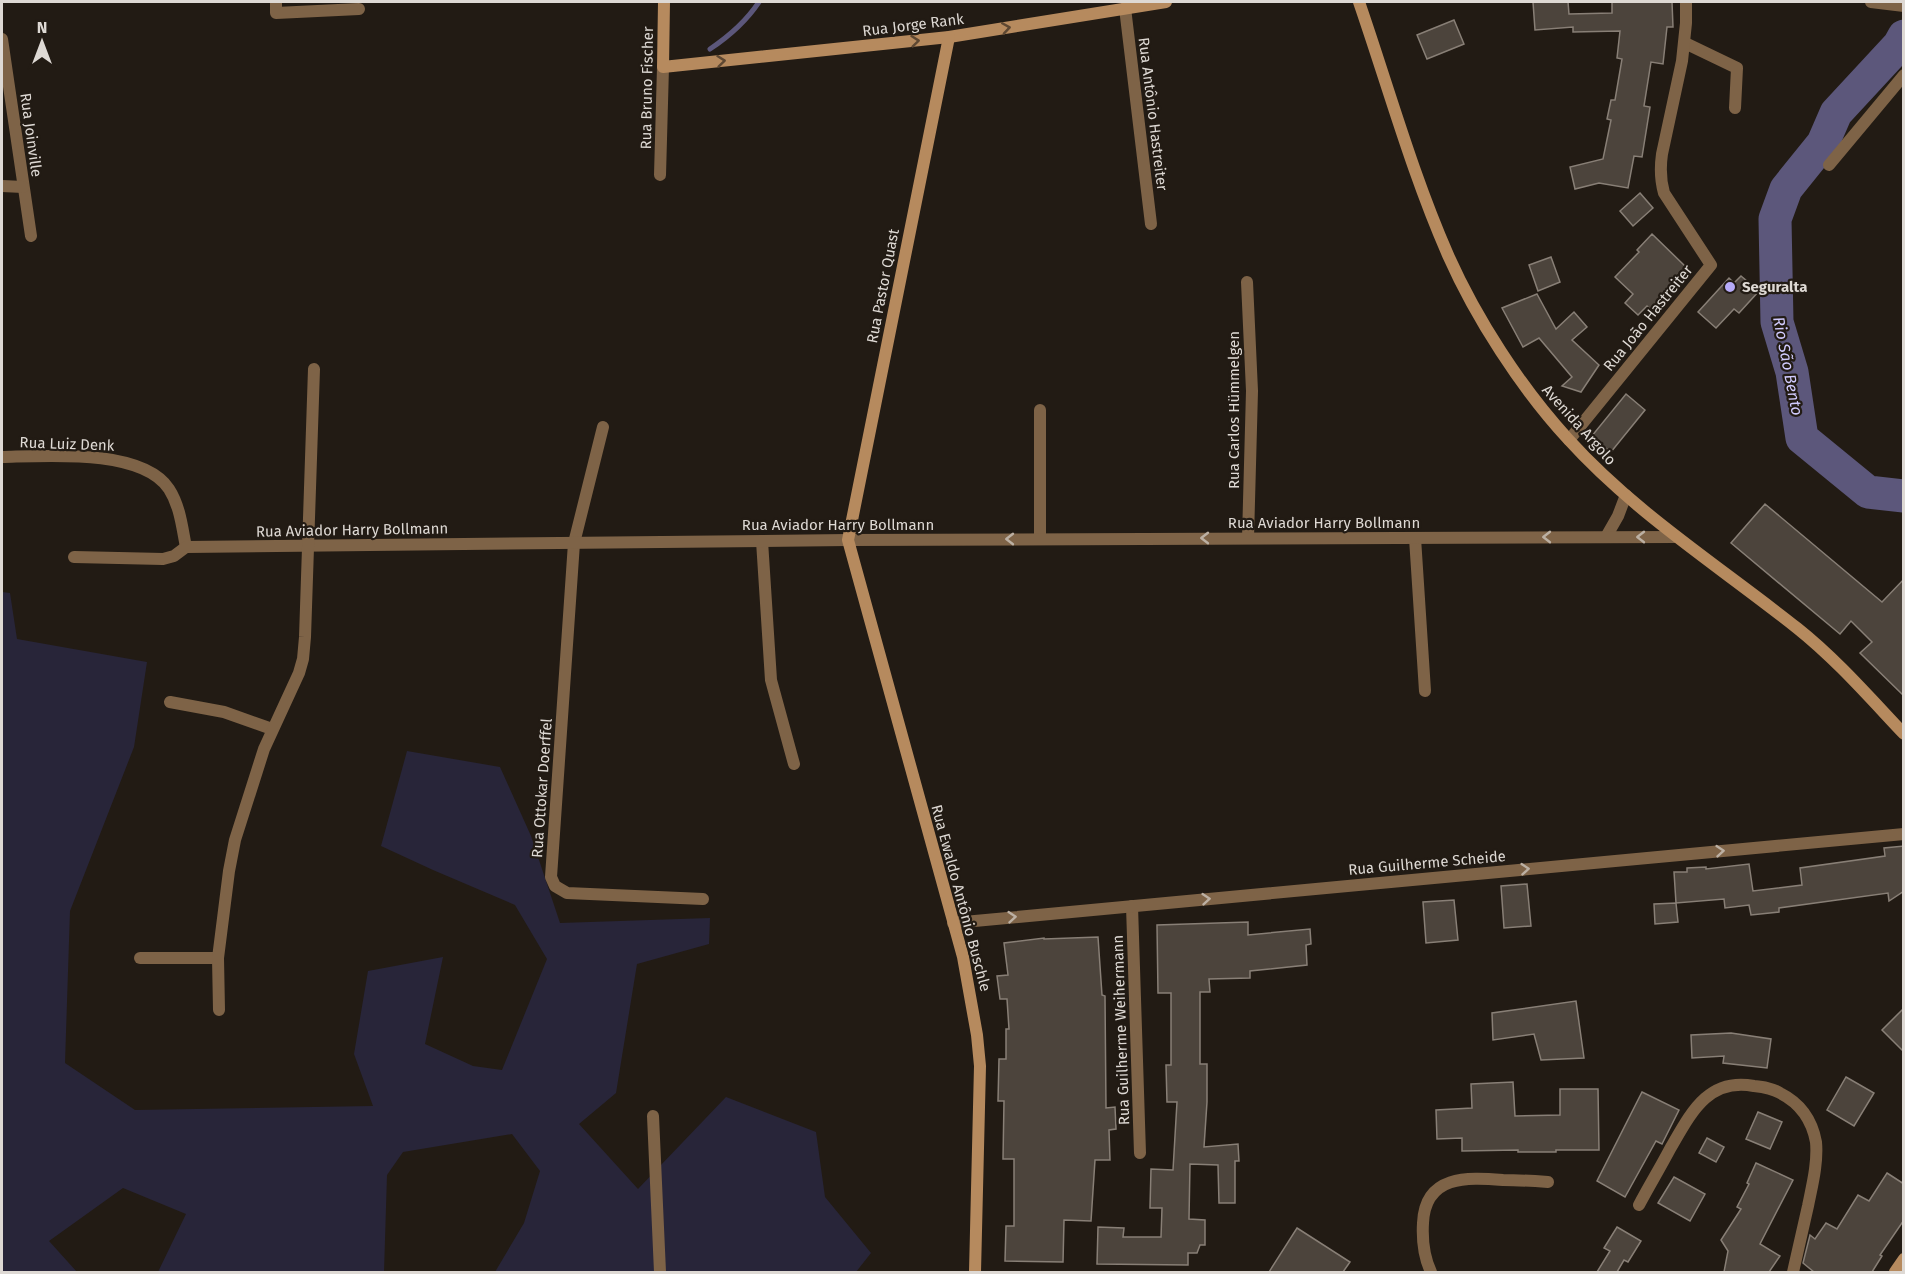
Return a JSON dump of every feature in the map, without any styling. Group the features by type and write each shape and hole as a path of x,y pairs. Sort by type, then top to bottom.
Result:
{"street":[{"name":"Rua Bruno Fischer","path":"660,175 664,2"},
{"name":"Rua Jorge Rank","path":"663,68 949,37 1166,2"},
{"name":"Avenida Argolo","path":"1359,2 1420,182 1449,257 1469,296 1511,366 1544,411 1569,440 1626,495 1676,537 1770,607 1820,648 1904,734"},
{"name":"Rua João Hastreiter","path":"1569,440 1711,266 1664,193 1660,180 1662,154 1685,43 1686,2"},
{"path":"1871,2 1902,6"},
{"path":"276,7 359,9"},
{"name":"Rua Antônio Hastreiter","path":"1125,8 1151,224"},
{"name":"Rua Pastor Quast","path":"848,540 949,37"},
{"name":"Rua Joinville","path":"2,39 31,236"},
{"path":"1685,43 1737,68 1735,108"},
{"path":"1829,165 1904,75"},
{"path":"2,186 23,187"},
{"name":"Rua Carlos Hümmelgen","path":"1247,282 1252,391 1248,538"},
{"path":"219,1010 218,958 235,840 272,729 292,690 303,658 314,369"},
{"path":"1040,410 1040,539"},
{"name":"Rua Ottokar Doerffel","path":"603,427 574,543 551,877 555,886 567,893 703,899"},
{"name":"Rua Luiz Denk","path":"2,457 79,457 122,462 148,471 160,478 176,501 186,547"},
{"path":"1606,537 1618,516 1626,495"},
{"name":"Rua Aviador Harry Bollmann","path":"74,557 163,558 174,555 186,547 848,540 1676,537"},
{"path":"1415,538 1425,691"},
{"name":"Rua Ewaldo Antônio Buschle","path":"848,540 970,991 980,1066 975,1272"},
{"path":"762,541 771,680 794,764"},
{"path":"170,702 224,712 272,729"},
{"name":"Rua Guilherme Scheide","path":"953,923 1904,834"},
{"name":"Rua Guilherme Weihermann","path":"1132,906 1140,1153"},
{"path":"140,958 218,958"},
{"path":"1639,1205 1692,1112 1705,1097 1720,1088 1734,1084 1748,1084 1777,1091 1791,1098 1804,1111 1812,1126 1816,1144 1812,1185 1792,1272"},
{"path":"653,1116 660,1272"},
{"path":"1431,1272 1422,1240 1423,1216 1429,1199 1440,1186 1455,1180 1471,1178 1548,1182"},
{"path":"1895,1272 1904,1259"}],"shaded area":[{"path":"2,592 10,593 17,639 147,662 134,747 70,911 65,1063 135,1110 373,1106 354,1054 368,971 443,957 425,1044 473,1066 502,1070 547,959 515,905 381,846 407,751 500,767 531,836 560,923 710,918 709,944 637,964 616,1093 579,1124 638,1189 726,1097 816,1132 825,1197 871,1253 856,1272 495,1272 524,1223 540,1171 512,1134 403,1152 387,1175 384,1272 158,1272 186,1214 123,1188 49,1241 77,1272 2,1272"}],"building":[{"path":"1533,2 1568,2 1569,14 1612,13 1612,2 1672,2 1673,27 1667,27 1663,64 1651,62 1644,106 1650,107 1642,157 1634,156 1628,188 1599,183 1575,189 1570,167 1603,159 1611,120 1607,119 1611,100 1615,100 1622,59 1617,58 1620,31 1573,32 1573,27 1535,30"},
{"path":"1454,20 1464,44 1427,59 1417,35"},
{"path":"1640,193 1653,208 1633,226 1620,211"},
{"path":"1652,234 1687,268 1665,290 1671,296 1654,313 1647,306 1638,315 1625,303 1633,294 1615,277 1639,252 1637,250"},
{"path":"1551,257 1560,282 1538,291 1529,265"},
{"path":"1741,276 1759,291 1739,313 1734,309 1716,328 1698,312 1729,278 1734,283"},
{"path":"1537,294 1556,329 1574,312 1587,327 1572,340 1599,365 1581,392 1562,386 1572,377 1539,338 1523,347 1502,308"},
{"path":"1626,394 1645,410 1611,452 1591,437"},
{"path":"1765,504 1882,602 1904,579 1904,696 1860,653 1872,642 1851,621 1840,634 1731,543"},
{"path":"1904,846 1904,891 1889,901 1888,893 1779,908 1779,912 1751,915 1749,905 1725,908 1724,899 1676,903 1674,872 1687,872 1687,868 1706,867 1706,869 1749,864 1753,891 1802,885 1800,868 1885,856 1884,848"},
{"path":"1527,884 1531,926 1504,928 1501,886"},
{"path":"1454,900 1458,940 1426,943 1423,902"},
{"path":"1676,903 1678,922 1655,924 1654,904"},
{"path":"1248,922 1248,935 1310,929 1311,944 1306,945 1307,965 1250,971 1250,978 1209,979 1210,992 1200,992 1200,1064 1207,1064 1204,1147 1238,1144 1239,1161 1235,1161 1235,1203 1219,1203 1218,1165 1190,1164 1189,1219 1205,1220 1205,1245 1200,1245 1197,1253 1188,1253 1188,1265 1097,1264 1098,1227 1124,1228 1123,1237 1161,1237 1162,1208 1150,1208 1151,1169 1173,1170 1177,1102 1167,1102 1166,1065 1171,1065 1171,993 1158,993 1157,925"},
{"path":"1098,937 1102,995 1105,996 1106,1108 1115,1107 1116,1129 1109,1130 1110,1160 1095,1160 1091,1221 1064,1220 1063,1262 1005,1261 1006,1226 1014,1226 1014,1159 1003,1159 1004,1101 998,1101 999,1059 1006,1059 1006,1029 1009,1029 1007,999 1000,999 997,976 1008,975 1004,943 1044,938"},
{"path":"1576,1001 1584,1058 1541,1060 1534,1034 1493,1040 1492,1013"},
{"path":"1904,1008 1904,1052 1882,1030"},
{"path":"1731,1033 1771,1039 1767,1068 1723,1063 1724,1056 1692,1058 1691,1035"},
{"path":"1846,1077 1874,1093 1854,1126 1827,1110"},
{"path":"1513,1082 1515,1116 1560,1115 1560,1089 1598,1089 1599,1150 1462,1151 1462,1138 1437,1139 1436,1110 1472,1108 1471,1084"},
{"path":"1642,1092 1679,1110 1662,1144 1656,1141 1625,1197 1597,1181"},
{"path":"1758,1112 1782,1122 1770,1149 1746,1139"},
{"path":"1707,1138 1724,1147 1716,1162 1699,1153"},
{"path":"1756,1163 1793,1180 1760,1244 1780,1256 1769,1272 1724,1272 1728,1251 1721,1240 1741,1209 1737,1207 1749,1184 1747,1183"},
{"path":"1887,1173 1904,1184 1904,1220 1880,1255 1882,1256 1872,1272 1814,1272 1803,1263 1810,1235 1815,1239 1826,1223 1837,1229 1858,1195 1869,1201"},
{"path":"1674,1177 1705,1194 1690,1221 1658,1203"},
{"path":"1617,1227 1641,1241 1628,1262 1624,1260 1617,1272 1597,1272 1610,1251 1604,1248"},
{"path":"1297,1228 1350,1262 1343,1272 1269,1272"}],"waterway":[{"path":"710,49 737,28 759,2"},
{"name":"Rio São Bento","path":"1904,36 1899,45 1836,113 1823,143 1786,189 1775,219 1777,322 1792,372 1802,438 1868,492 1904,496"}],"place":[{"name":"Seguralta","path":"1730,287"}]}
